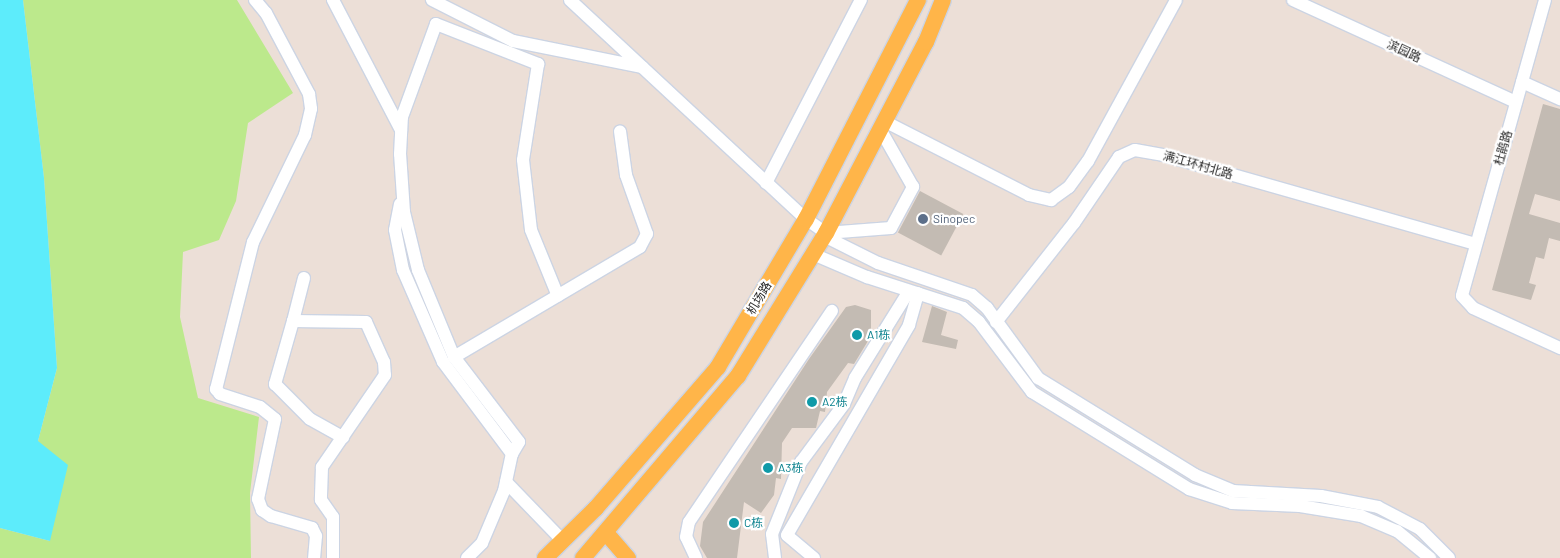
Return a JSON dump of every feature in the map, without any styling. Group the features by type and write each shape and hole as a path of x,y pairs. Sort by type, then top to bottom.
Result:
{"main road":[{"name":"机场路","path":"545,558 563,541 718,367 806,219 918,0"},
{"name":"机场路","path":"592,555 607,534 738,376 825,235 882,125 943,0"},
{"path":"607,534 628,558"}],"street":[{"path":"255,0 266,13 309,94 311,109 305,135 253,242 216,388 220,394 260,407 275,419 258,499 262,510 270,516 312,528 316,536 314,558"},
{"path":"333,0 401,130"},
{"path":"432,0 513,41 642,67"},
{"path":"570,0 766,183 825,235 878,263 965,291 981,302 1038,378 1194,475 1244,493 1321,496 1378,507 1420,529 1449,558"},
{"path":"766,183 861,0"},
{"path":"882,125 1030,195 1051,200 1069,186 1088,161 1176,0"},
{"name":"滨园路","path":"1293,0 1516,102"},
{"name":"杜鹃路","path":"1545,0 1475,244 1462,296 1473,308 1560,348"},
{"path":"467,558 482,543 506,482 512,454 519,442 454,357 418,270 402,192 401,130 413,79 436,24 538,64 524,160 530,230 558,296"},
{"path":"1522,82 1560,99"},
{"path":"825,235 891,228 913,187 882,125"},
{"path":"454,357 640,247 646,240 647,234 626,176 620,131"},
{"name":"满江环村北路","path":"996,322 1074,223 1119,157 1135,150 1163,155 1475,244"},
{"path":"402,192 395,230 403,270 443,362 512,454"},
{"path":"813,254 970,313 1032,392 1189,489 1232,503 1305,506 1361,516 1397,531 1430,558"},
{"path":"304,278 274,384 310,418 343,436"},
{"path":"775,558 772,534 800,462 844,404 855,378 914,292"},
{"path":"814,558 787,535 909,325 914,292"},
{"path":"696,558 686,537 689,522 832,312"},
{"path":"293,321 366,322 384,362 385,375 322,467 322,500 332,517 333,558"},
{"path":"506,482 563,541"}],"green space":[{"path":"23,0 237,0 293,93 248,123 236,201 219,240 183,252 180,317 198,398 259,417 250,493 251,558 0,558 0,528 50,541 38,441 57,368 44,178"}],"water":[{"path":"0,0 23,0 44,178 57,368 38,441 68,465 50,541 0,528"}],"building":[{"path":"1543,104 1560,109 1560,201 1535,194 1529,214 1560,223 1560,241 1549,238 1544,259 1536,257 1529,283 1536,285 1531,300 1492,290"},
{"name":"Sinopec","path":"920,191 963,214 941,256 898,232"},
{"path":"855,305 871,310 871,336 854,364 848,363 827,392 825,412 820,411 816,428 792,428 782,443 781,479 776,478 774,495 761,513 744,502 737,558 707,558 700,546 703,522 809,359 846,307"},
{"path":"932,306 947,312 941,335 958,340 956,349 922,342"}],"place":[{"name":"Sinopec","path":"923,219"},
{"name":"A1栋","path":"857,335"},
{"name":"A2栋","path":"812,402"},
{"name":"A3栋","path":"768,468"},
{"name":"C栋","path":"734,523"}]}
